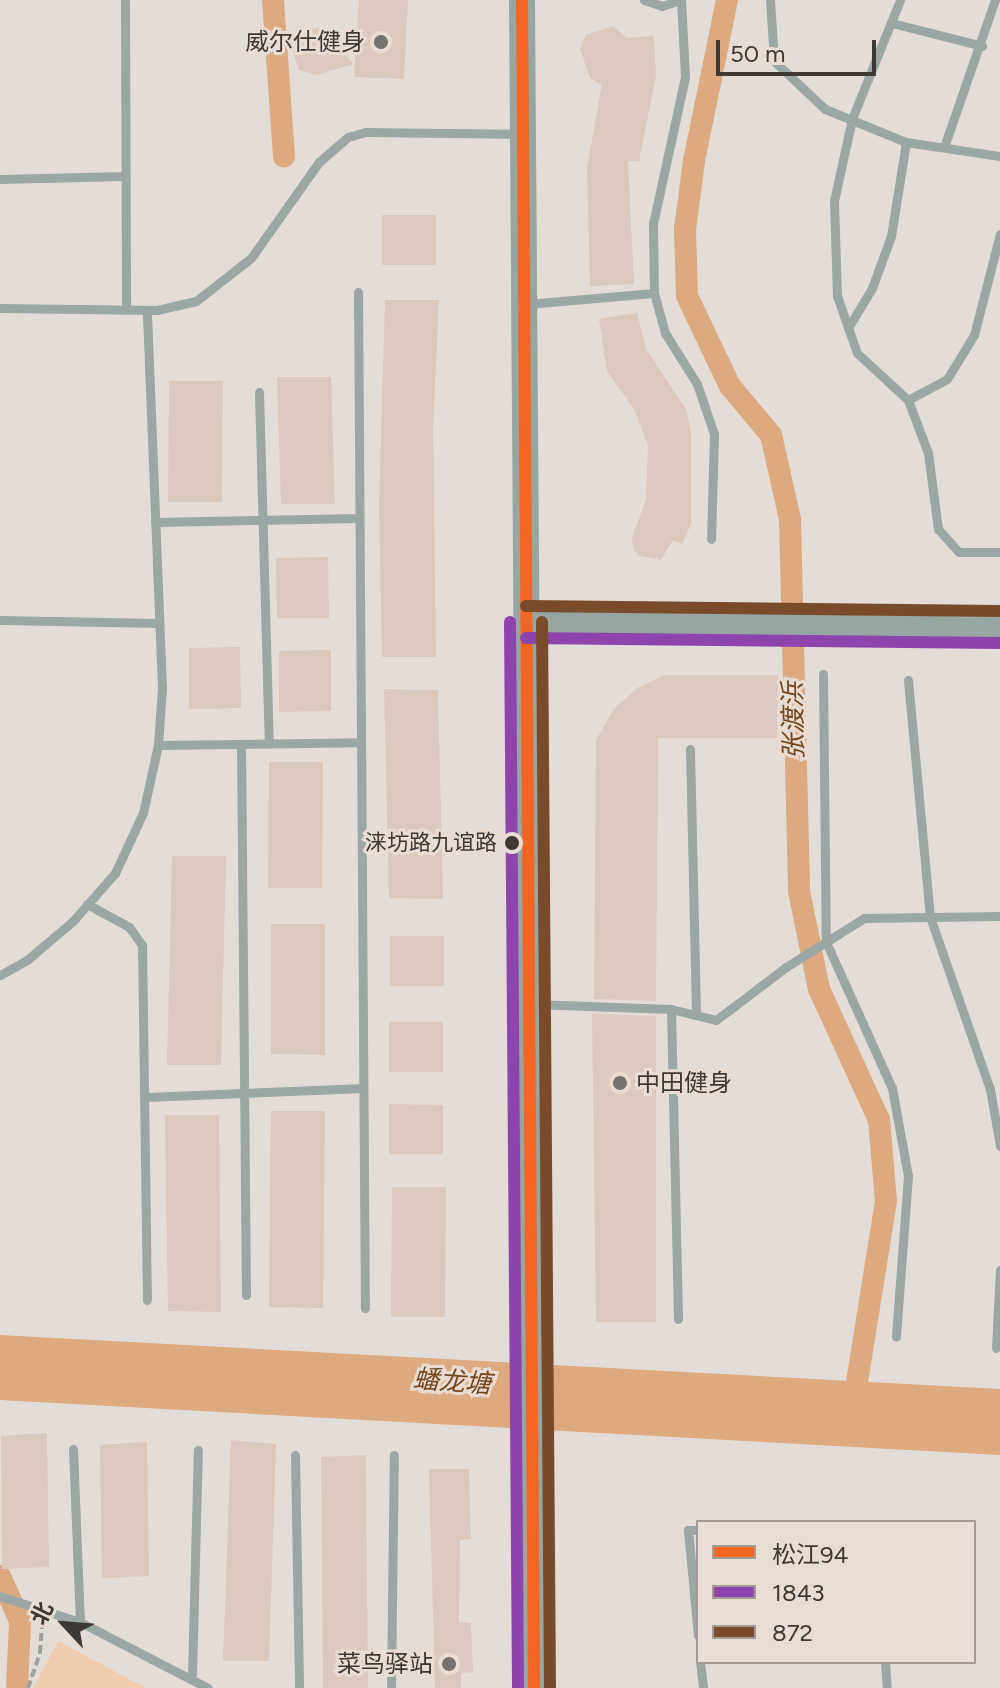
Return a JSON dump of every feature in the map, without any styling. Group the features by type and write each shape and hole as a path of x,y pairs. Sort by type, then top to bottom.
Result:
{"street":[{"path":"522,0 534,1688"},
{"path":"526,622 1000,627"}],"lane":[{"path":"125,0 126,309"},
{"path":"644,0 662,6 681,0 685,77 653,224 654,293 665,333 697,384 714,434 711,539"},
{"path":"770,0 774,61 825,109 906,142 1000,156"},
{"path":"900,0 852,119 834,201 837,296 857,353 908,400 928,453 938,529 959,552 1000,552"},
{"path":"944,147 982,46 995,0"},
{"path":"892,23 982,46"},
{"path":"0,308 147,310 196,301 225,282 273,235 319,162 348,137 365,132 522,134"},
{"path":"848,328 872,288 891,236 906,142"},
{"path":"0,179 125,176"},
{"path":"908,400 947,379 974,335 1000,234"},
{"path":"358,292 365,1308"},
{"path":"524,305 654,293"},
{"path":"0,975 27,960 115,873 143,813 158,745 159,623 147,310"},
{"path":"259,392 269,743"},
{"path":"155,522 359,518"},
{"path":"0,620 159,623"},
{"path":"823,674 826,942 892,1088 908,1176 896,1337"},
{"path":"908,680 930,917 990,1089 1000,1146"},
{"path":"158,745 361,742"},
{"path":"241,744 246,1295"},
{"path":"690,749 696,1015"},
{"path":"87,904 129,927 142,945 147,1300"},
{"path":"529,1004 671,1009 716,1020 786,967 864,918 1000,916"},
{"path":"671,1009 678,1319"},
{"path":"146,1097 363,1088"},
{"path":"996,1348 1000,1270"},
{"path":"73,1449 80,1622"},
{"path":"192,1675 198,1450"},
{"path":"295,1455 299,1688"},
{"path":"391,1688 394,1455"},
{"path":"696,1530 688,1530 696,1615"},
{"path":"0,1596 80,1622 192,1675 208,1688"},
{"path":"700,1664 703,1688"},
{"path":"885,1664 887,1688"}],"path":[{"path":"28,1688 40,1653 44,1610"}],"shaded area":[{"path":"58,1641 146,1688 33,1688"}],"water":[{"name":"蟠龙塘","path":"0,1335 1000,1389 1000,1455 0,1400"}],"building":[{"name":"威尔仕健身","path":"359,0 408,0 404,79 354,77"},
{"path":"613,26 627,38 654,36 656,76 639,161 628,161 634,284 590,286 587,167 602,85 590,78 580,49 586,35"},
{"path":"319,28 328,33 353,64 317,75 299,70 291,45 302,30"},
{"path":"382,215 436,215 436,265 382,265"},
{"path":"385,300 439,300 433,427 436,657 382,657 379,505"},
{"path":"637,313 646,349 687,411 691,433 691,524 682,544 673,540 661,560 639,556 633,548 632,537 646,500 648,445 634,409 607,371 599,319"},
{"path":"277,377 331,377 335,504 281,504"},
{"path":"169,381 223,381 222,502 168,502"},
{"path":"328,557 329,618 277,618 276,558"},
{"path":"240,647 241,708 189,709 189,648"},
{"path":"331,650 331,711 279,712 279,651"},
{"path":"665,675 778,675 777,738 658,738 656,1001 594,999 596,740 614,709 637,688"},
{"path":"384,689 438,690 443,899 389,898"},
{"path":"269,762 323,762 322,888 268,888"},
{"path":"172,856 226,856 221,1065 167,1065"},
{"path":"271,924 325,924 325,1055 271,1054"},
{"path":"390,936 444,936 444,986 390,986"},
{"path":"592,1014 656,1016 656,1322 596,1322"},
{"path":"389,1022 443,1022 443,1072 389,1072"},
{"path":"389,1104 443,1105 443,1154 389,1154"},
{"path":"271,1111 325,1111 323,1308 269,1307"},
{"path":"165,1115 219,1115 221,1312 168,1311"},
{"path":"392,1187 446,1187 445,1317 391,1317"},
{"path":"47,1433 49,1567 2,1569 1,1436"},
{"path":"231,1440 276,1444 269,1661 223,1661"},
{"path":"147,1442 149,1576 102,1578 100,1445"},
{"path":"366,1455 368,1688 323,1688 321,1457"},
{"path":"429,1469 469,1469 471,1539 460,1540 459,1622 471,1623 473,1672 461,1673 461,1688 435,1688"}],"waterway":[{"path":"273,0 284,157"},
{"name":"张渡浜","path":"727,0 694,161 685,229 687,296 730,386 771,435 790,519 799,891 819,989 879,1120 886,1201 853,1407"},
{"path":"0,1576 20,1621 17,1688"}],"transit line":[{"name":"松江94","path":"522,0 534,1688"},
{"name":"872","path":"526,606 1000,611"},
{"name":"1843","path":"510,622 518,1688"},
{"name":"872","path":"542,622 550,1688"},
{"name":"1843","path":"526,638 1000,643"}],"place":[{"name":"威尔仕健身","path":"381,42"},
{"name":"涞坊路九谊路","path":"512,843"},
{"name":"中田健身","path":"620,1083"},
{"name":"菜鸟驿站","path":"449,1664"}]}
